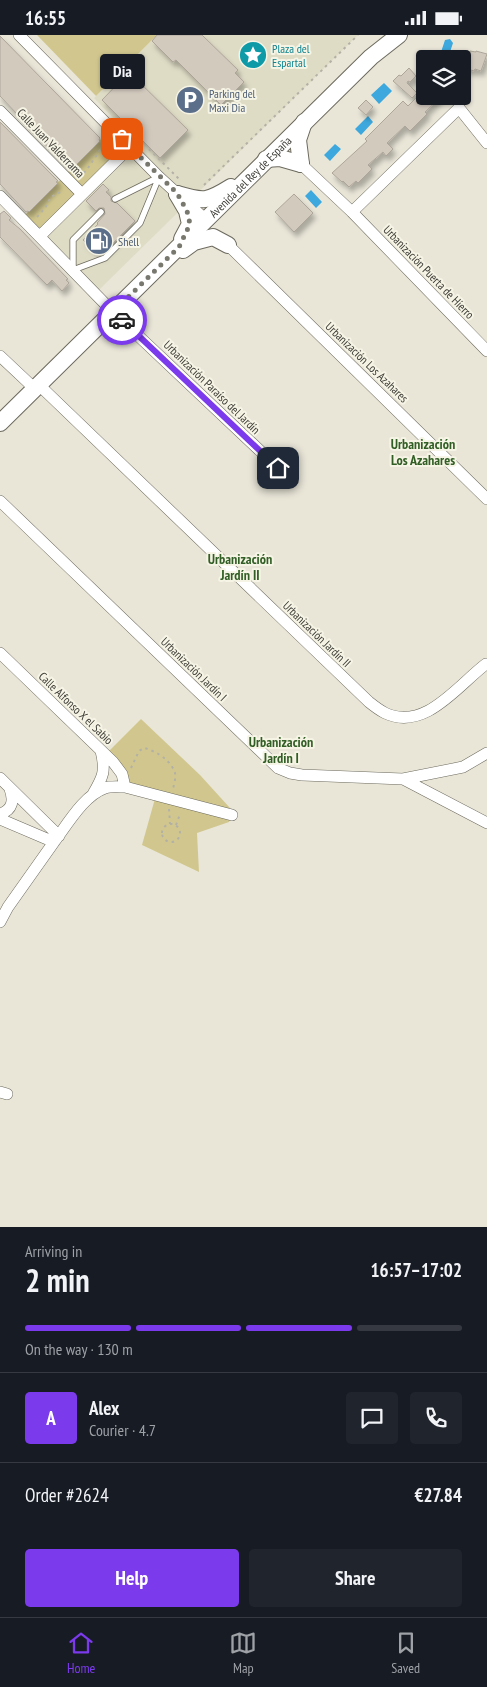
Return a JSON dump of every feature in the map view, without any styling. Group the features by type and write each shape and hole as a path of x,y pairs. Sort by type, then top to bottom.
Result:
{"main road":[{"name":"Avenida del Rey de España","path":"371,57 387,35"},
{"name":"Avenida del Rey de España","path":"0,423 305,121 371,57 399,35"},
{"path":"301,164 298,140 305,121"},
{"path":"289,137 288,149 301,164"},
{"path":"185,192 197,200 214,197 235,185 264,161 280,158 301,164"},
{"path":"179,247 190,224 185,192"},
{"path":"220,206 216,224 228,245"},
{"path":"151,274 194,242 213,237 228,245"}],"street":[{"path":"19,35 159,177 185,192 206,220"},
{"path":"352,212 459,108 487,143"},
{"name":"Calle Juan Valderrama","path":"0,111 82,194"},
{"path":"40,236 130,147"},
{"name":"Urbanización Puerta de Hierro","path":"301,164 352,212 487,351"},
{"name":"Urbanización Paraíso del Jardín","path":"0,196 113,312 292,481"},
{"name":"Urbanización Los Azahares","path":"228,245 487,499"},
{"name":"Urbanización Jardín II","path":"0,356 36,386 369,703 386,714 406,718 427,713 445,701 486,664"},
{"name":"Urbanización Jardín I","path":"0,501 278,769 302,775 403,779 463,767 487,753"},
{"name":"Calle Alfonso X el Sabio","path":"0,653 113,762 122,774 125,787"},
{"path":"0,922 4,906 93,794 100,782 105,766 101,751"},
{"path":"0,778 56,839"},
{"name":"Urbanización Jardín I","path":"403,779 487,823"},
{"path":"0,814 11,807 13,799 9,787"},
{"path":"93,794 107,787 125,787 232,815"},
{"path":"0,819 56,839"}],"lane":[{"path":"114,199 159,177"},
{"path":"101,212 74,240 73,270 105,258 140,223 159,177"}],"path":[{"path":"144,144 185,192 188,186 202,187 358,35"},
{"path":"122,774 133,767 139,751 144,748 153,751 172,767 176,775 170,799 170,824"},
{"path":"170,824 176,825 180,833 179,838 174,842 167,842 162,835 164,826 170,824"}],"shaded area":[{"path":"37,35 157,35 96,96"},
{"path":"157,35 358,35 99,290 46,236 138,144 94,98"},
{"path":"111,129 130,147 40,236 22,218"},
{"path":"141,719 200,775 230,808 232,815 229,822 197,833 199,872 142,845 156,795 125,787 105,755"}],"water":[{"path":"450,39 453,43 451,50 442,50 445,40"},
{"path":"384,83 392,91 379,104 371,95"},
{"path":"368,116 373,122 361,135 355,129"},
{"path":"335,144 341,149 330,161 324,155"},
{"path":"311,190 322,202 316,208 305,196"}],"building":[{"path":"157,35 202,35 238,70 235,73 244,82 221,105 176,60 173,62 152,41"},
{"path":"0,36 100,138 100,141 72,169 71,167 69,169 0,96"},
{"path":"471,51 487,54 481,71 475,69 474,71 471,70"},
{"path":"409,68 416,76 407,83 416,92 412,98 393,81 399,75 401,76"},
{"path":"129,72 188,130 160,158 102,100"},
{"path":"416,98 416,105 432,105 425,112 427,114 410,131 405,126 387,143 393,149 386,156 383,152 368,165 372,169 358,183 356,181 349,187 332,173 367,141 365,139 403,101 408,106"},
{"path":"366,100 373,107 366,115 358,108"},
{"path":"0,122 58,181 29,212 26,212 0,184"},
{"path":"103,184 109,190 106,192 111,197 111,201 117,203 135,221 99,255 83,240 105,214 104,208 99,208 96,211 86,201"},
{"path":"294,194 313,213 294,232 275,212"},
{"path":"4,211 11,218 9,220 68,279 66,280 69,283 62,291 52,280 47,285 0,237 0,214"}],"way so far":[{"path":"122,139 177,193 187,211 190,224 179,247 113,312 122,320"}],"place":[{"name":"Plaza del Espartal","path":"253,55"},
{"name":"Parking del Maxi Dia","path":"190,100"},
{"name":"Dia","path":"122,139"},
{"name":"Shell","path":"99,241"}],"district":[{"name":"Urbanización Los Azahares","path":"423,452"},
{"name":"Urbanización Jardín II","path":"240,567"},
{"name":"Urbanización Jardín I","path":"281,750"}],"route":[{"path":"122,320 278,468"}]}
